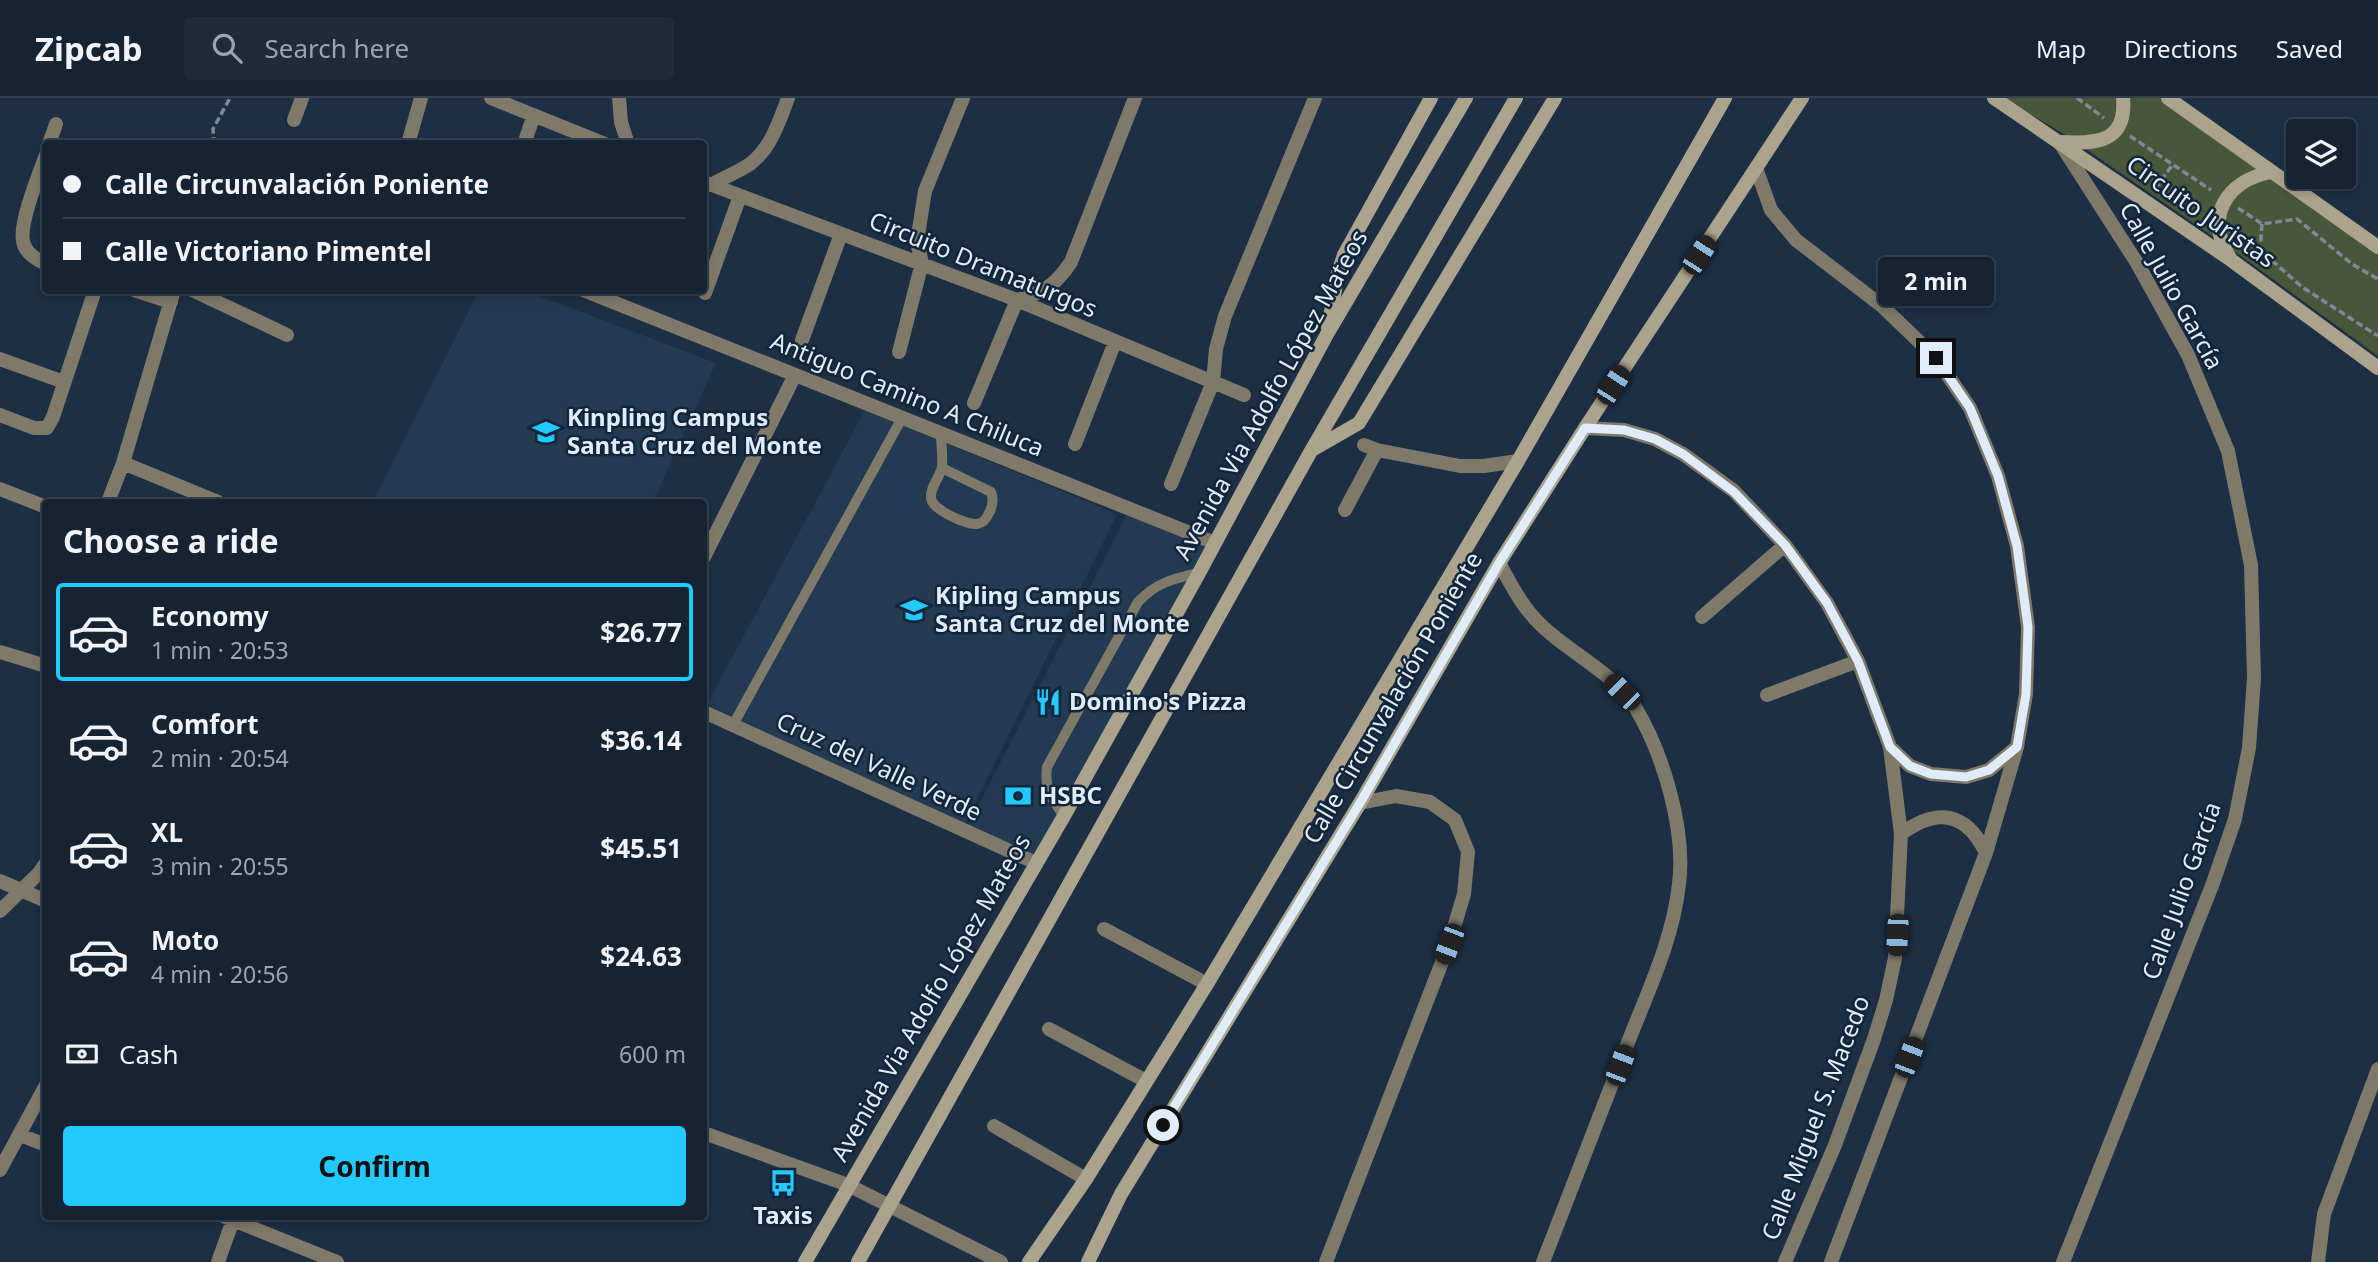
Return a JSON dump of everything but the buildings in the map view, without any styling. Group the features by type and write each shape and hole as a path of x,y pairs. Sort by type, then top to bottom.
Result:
{"main road":[{"path":"1326,337 1344,255 1431,98"},
{"name":"Avenida Via Adolfo López Mateos","path":"805,1262 1064,816 1326,337 1466,98"},
{"path":"858,1262 1311,451 1516,98"},
{"path":"1311,451 1359,423 1555,98"},
{"name":"Calle Circunvalación Poniente","path":"1029,1262 1086,1179 1207,984 1518,461 1725,98"},
{"name":"Calle Circunvalación Poniente","path":"1088,1262 1121,1194 1360,803 1499,563 1802,98"},
{"name":"Circuito Juristas","path":"1994,98 2231,260 2378,368"},
{"path":"2059,142 2087,144 2109,137 2118,129 2123,115 2123,98"},
{"path":"2168,98 2378,247"},
{"path":"2231,260 2223,247 2219,231 2219,214 2225,199 2237,185 2253,176 2271,172"}],"street":[{"path":"294,120 302,98"},
{"path":"409,140 421,98"},
{"path":"491,98 595,140"},
{"path":"619,98 621,122 627,140"},
{"path":"707,184 750,164 762,152 772,139 788,98"},
{"path":"899,352 922,263 918,242 925,191 963,98"},
{"path":"974,403 1017,300 1042,293 1060,279 1071,262 1135,98"},
{"path":"1171,484 1213,382 1216,349 1225,316 1315,98"},
{"path":"525,140 534,115"},
{"path":"50,140 56,124"},
{"name":"Calle Julio García","path":"2059,142 2137,263 2182,344 2228,452 2251,565 2254,678 2249,748 2235,819 2208,896 2063,1262"},
{"path":"42,167 24,223 23,242 31,256 42,262"},
{"path":"1756,168 1771,209 1796,240 1882,306 1936,358 1970,408 1998,476 2019,559 2028,627 2026,694 2017,747 1986,853 1831,1262"},
{"name":"Circuito Dramaturgos","path":"707,184 1017,300 1244,396"},
{"path":"707,287 740,196"},
{"path":"802,340 841,234"},
{"path":"0,415 34,428 47,428 94,294"},
{"path":"201,294 288,335"},
{"name":"Antiguo Camino A Chiluca","path":"593,294 1215,543"},
{"path":"109,499 123,463 173,296"},
{"path":"1075,444 1115,342"},
{"path":"0,359 64,382"},
{"path":"707,551 795,375"},
{"name":"Calle Miguel S. Macedo","path":"1585,428 1624,430 1655,439 1683,454 1734,492 1785,545 1827,603 1858,661 1890,747 1900,834 1895,958 1886,1000 1835,1145 1786,1262"},
{"path":"1345,510 1371,448 1460,466 1518,461"},
{"path":"123,463 211,499"},
{"path":"0,489 42,505"},
{"path":"1702,617 1785,545"},
{"path":"1499,563 1523,605 1540,625 1610,681 1633,704 1648,731 1670,788 1678,834 1680,883 1667,942 1543,1262"},
{"path":"0,652 42,665"},
{"path":"1768,695 1858,661"},
{"name":"Cruz del Valle Verde","path":"707,713 1036,863"},
{"path":"1890,747 1910,766 1931,774 1966,777 1989,770 2017,747"},
{"path":"1326,1262 1449,944 1464,894 1468,852 1455,820 1430,802 1396,796 1360,803"},
{"path":"1900,834 1917,821 1934,817 1954,819 1970,828 1980,839 1986,853"},
{"path":"0,911 42,867"},
{"path":"0,881 42,900"},
{"path":"1104,929 1207,984"},
{"path":"1049,1029 1146,1082"},
{"path":"2318,1262 2324,1214 2378,1069"},
{"path":"0,1170 42,1094"},
{"path":"994,1126 1086,1179"},
{"path":"707,1134 848,1185 1001,1262"},
{"path":"20,1135 42,1143"},
{"path":"218,1262 228,1220"},
{"path":"233,1220 337,1262"}],"lane":[{"path":"733,725 902,418"},
{"path":"941,433 942,468 932,490 933,505 968,523 984,522 992,507 991,492 942,468"},
{"path":"1064,816 1050,798 1045,782 1047,767 1138,602 1150,589 1167,581 1199,573"}],"path":[{"path":"214,140 214,129 230,98"},
{"path":"2146,202 2173,164"},
{"path":"2262,224 2260,250 2302,287 2378,336"}],"shaded area":[{"name":"Kinpling Campus Santa Cruz del Monte","path":"477,294 534,294 716,363 654,499 375,499"},
{"name":"Kipling Campus Santa Cruz del Monte","path":"865,410 1117,514 965,824 707,706"},
{"path":"1127,514 1207,543 1037,859 968,826"}],"green space":[{"path":"2003,98 2163,98 2286,180 2286,189 2299,189 2378,242 2378,356 2244,258 2064,134"}],"place":[{"name":"Kinpling Campus Santa Cruz del Monte","path":"546,432"},
{"name":"Kipling Campus Santa Cruz del Monte","path":"914,610"},
{"name":"Domino's Pizza","path":"1048,702"},
{"name":"HSBC","path":"1018,796"},
{"name":"Taxis","path":"783,1183"}],"route":[{"path":"1163,1125 1360,803 1499,563 1585,428 1624,430 1655,439 1683,454 1734,492 1785,545 1827,603 1858,661 1890,747 1910,766 1931,774 1966,777 1989,770 2017,747 2026,694 2028,627 2017,546 1998,476 1970,408 1936,358"}]}
